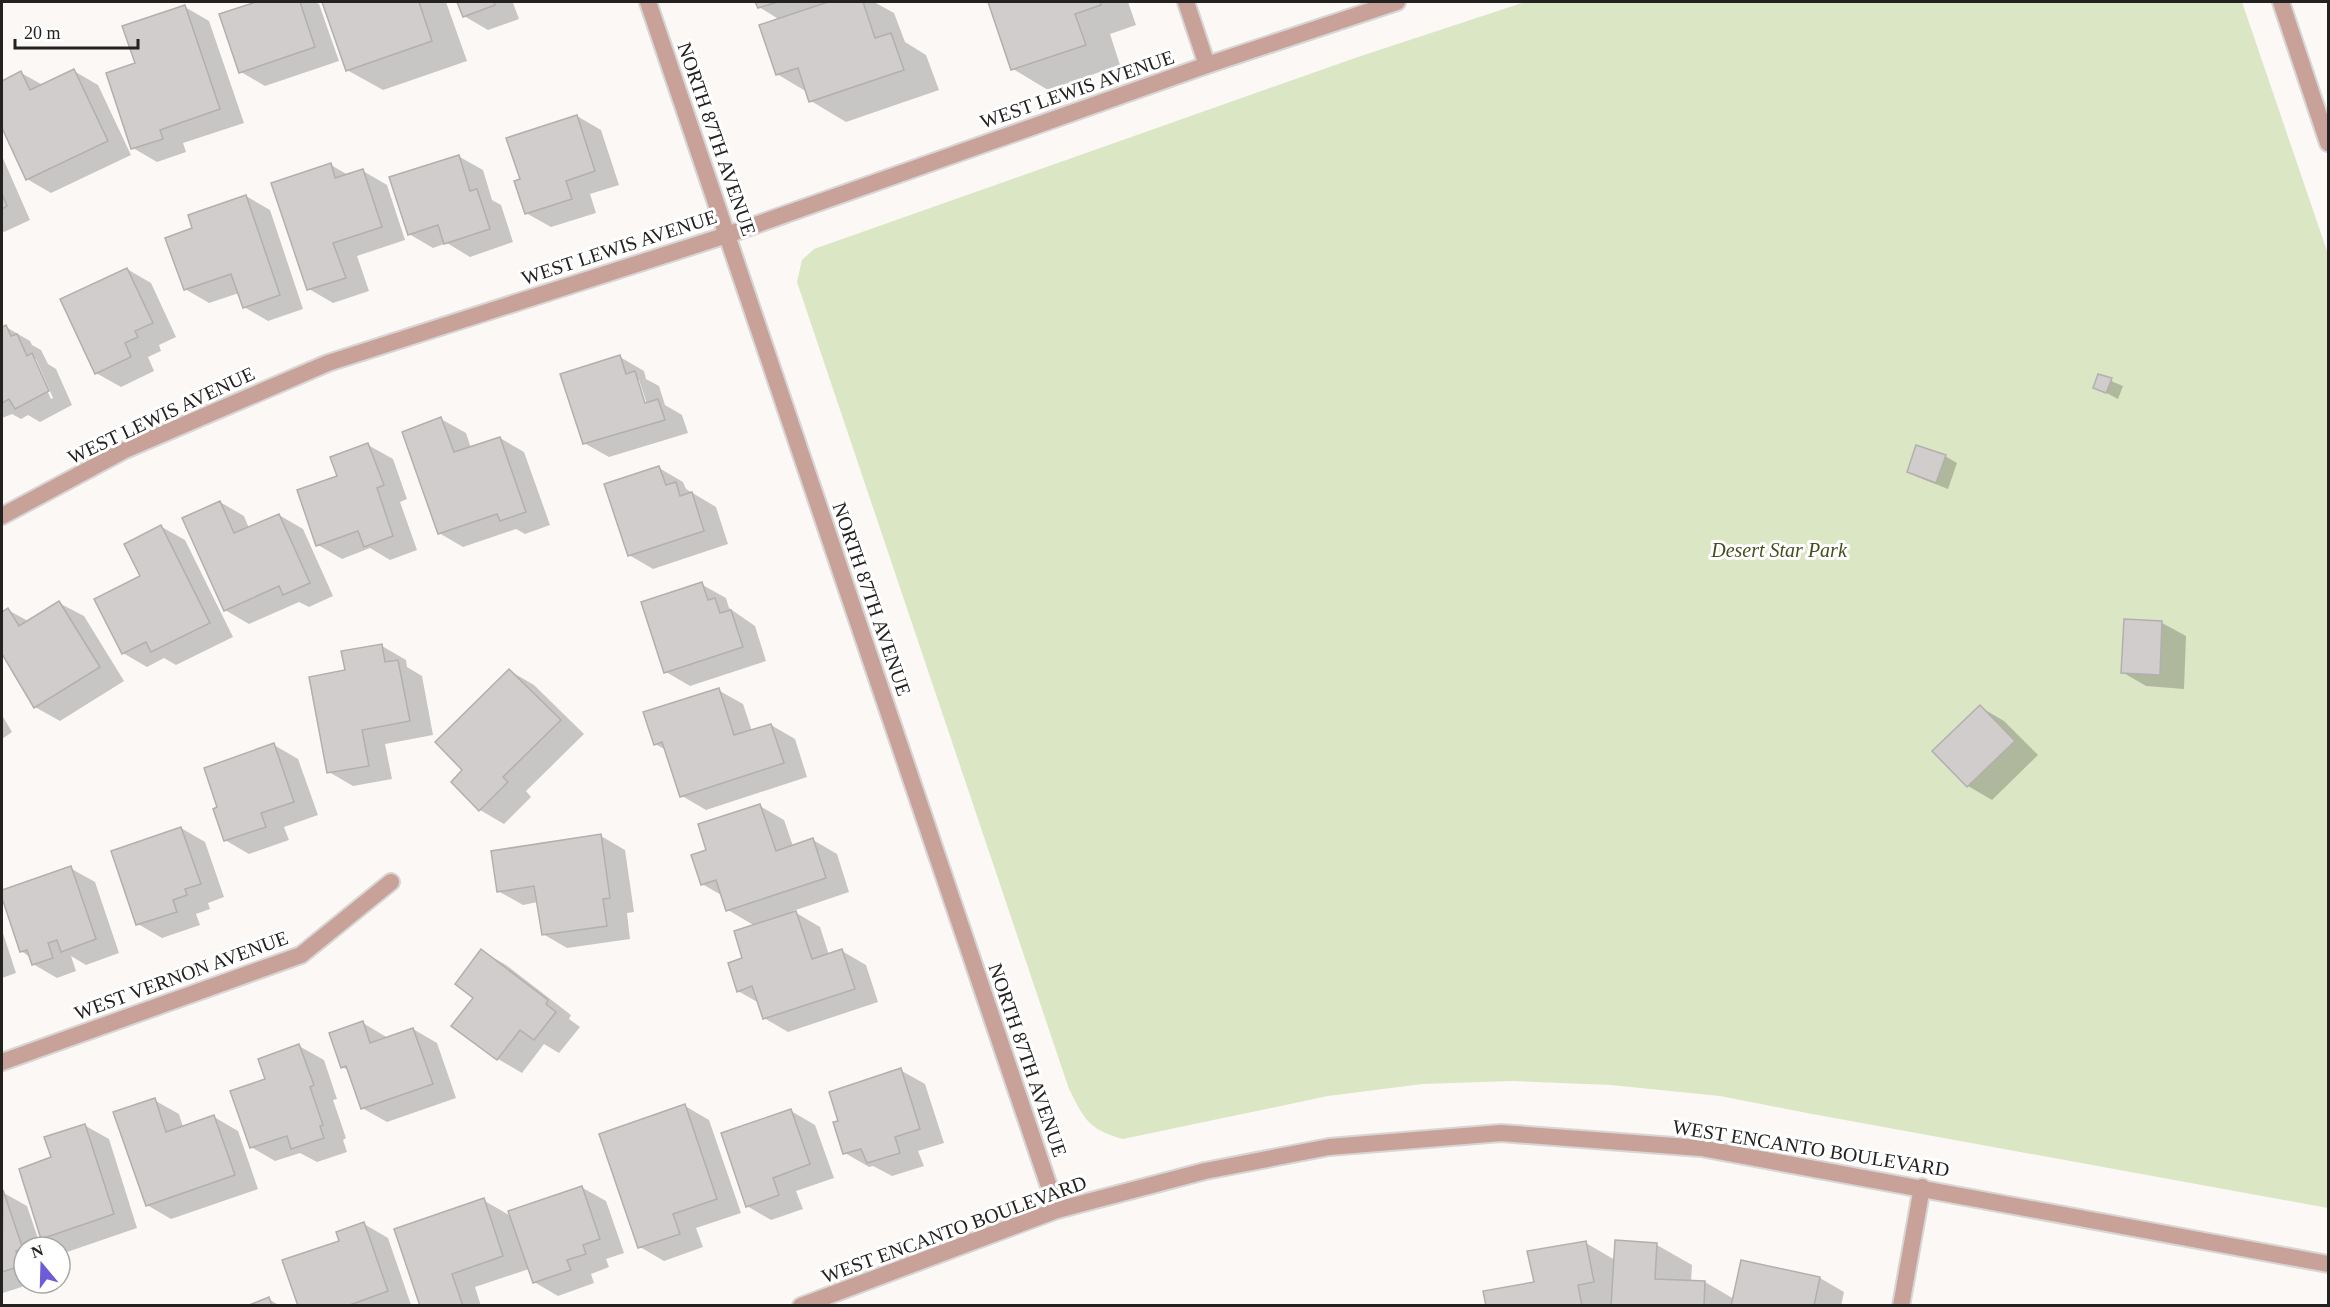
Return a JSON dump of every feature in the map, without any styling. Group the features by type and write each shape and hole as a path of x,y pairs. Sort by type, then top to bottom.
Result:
{"street":[{"name":"NORTH 87TH AVENUE","path":"648,2 1057,1210"},
{"path":"1186,2 1207,65"},
{"name":"WEST LEWIS AVENUE","path":"2,516 124,450 328,363 727,235 1207,65 1397,2"},
{"path":"2281,2 2328,143"},
{"name":"WEST VERNON AVENUE","path":"2,1062 301,955 391,882"},
{"name":"WEST ENCANTO BOULEVARD","path":"801,1305 1057,1210 1205,1171 1329,1148 1501,1133 1701,1148 1922,1187 2328,1264"},
{"path":"1901,1305 1922,1187"}],"green space":[{"name":"Desert Star Park","path":"1525,2 2242,2 2328,254 2328,1208 1720,1096 1611,1085 1512,1081 1422,1084 1328,1096 1123,1139 1095,1127 1084,1116 1069,1089 797,282 802,260 814,249 1358,57"}],"building":[{"path":"256,2 300,2 315,47 239,73 219,14"},
{"path":"322,2 419,2 432,41 346,71"},
{"path":"457,2 494,2 495,5 463,17"},
{"path":"755,2 778,2 758,8"},
{"path":"828,2 863,2 875,38 891,33 904,70 809,102 798,68 776,75 759,25"},
{"path":"988,2 1100,2 1101,5 1075,14 1086,45 1011,70"},
{"path":"185,5 220,109 160,130 163,139 131,149 106,73 135,63 122,26"},
{"path":"74,69 108,141 26,180 2,128 2,81 21,71 30,90"},
{"path":"577,115 595,171 566,181 572,199 525,214 514,181 520,179 506,138"},
{"path":"459,155 470,191 477,189 490,229 444,244 438,225 408,235 389,177"},
{"path":"331,163 335,178 363,169 382,227 333,243 346,278 307,290 271,183"},
{"path":"2,194 7,206 2,209"},
{"path":"246,195 280,295 243,308 231,274 184,290 165,238 192,228 188,215"},
{"path":"127,268 153,323 135,331 138,337 125,343 131,357 95,374 60,299"},
{"path":"6,325 11,336 17,334 27,356 32,353 49,391 15,409 9,399 2,403 2,327"},
{"path":"620,355 626,374 635,371 645,403 658,399 665,420 583,444 560,374"},
{"path":"2098,374 2112,378 2106,393 2093,388"},
{"path":"441,417 454,452 500,437 526,512 500,521 497,514 438,534 402,432"},
{"path":"368,443 384,485 377,488 393,536 364,547 358,531 316,546 297,490 337,476 330,457"},
{"path":"1916,445 1946,455 1936,483 1907,472"},
{"path":"659,466 666,485 676,482 680,496 692,492 704,531 628,556 604,484"},
{"path":"220,501 234,533 279,514 310,583 283,595 279,586 224,611 182,518"},
{"path":"161,525 210,623 151,652 146,642 122,654 94,599 140,576 124,544"},
{"path":"702,582 708,600 715,598 720,613 731,610 743,647 664,673 641,602"},
{"path":"59,601 100,667 34,708 2,654 2,612 8,608 19,626"},
{"path":"2124,619 2162,621 2160,675 2121,673"},
{"path":"382,644 385,662 398,660 410,721 362,730 369,766 327,773 309,677 345,670 341,651"},
{"path":"509,669 561,720 503,777 508,782 479,811 451,782 462,770 435,742"},
{"path":"719,688 734,735 771,724 784,763 680,797 662,742 654,745 643,712"},
{"path":"1980,705 2015,741 1967,787 1932,751"},
{"path":"274,743 294,802 261,813 266,827 224,841 213,809 217,807 204,768"},
{"path":"760,804 776,851 813,838 826,878 726,911 716,880 701,885 691,855 706,850 698,824"},
{"path":"181,827 201,884 185,889 187,895 173,900 177,912 136,925 111,851"},
{"path":"601,834 610,898 603,899 607,926 542,935 534,886 497,892 491,851"},
{"path":"71,866 96,939 61,952 57,940 48,943 53,958 32,965 27,950 20,952 2,898 2,890"},
{"path":"796,911 812,959 842,949 855,989 763,1019 752,986 737,992 728,963 742,958 734,931"},
{"path":"481,949 548,1000 546,1004 556,1012 534,1040 520,1030 497,1060 451,1026 473,998 455,984"},
{"path":"363,1021 370,1043 413,1028 433,1084 361,1109 346,1066 341,1068 329,1033"},
{"path":"299,1044 314,1085 310,1087 323,1125 320,1126 324,1138 291,1149 287,1136 250,1148 230,1091 265,1079 258,1059"},
{"path":"901,1068 920,1129 895,1137 900,1153 867,1163 861,1149 843,1154 833,1122 838,1121 829,1092"},
{"path":"155,1098 166,1132 214,1115 235,1175 146,1206 113,1112"},
{"path":"685,1104 717,1199 673,1214 680,1234 638,1248 599,1134"},
{"path":"791,1109 810,1164 773,1178 779,1195 746,1207 721,1133"},
{"path":"85,1124 114,1214 53,1235 40,1235 19,1169 51,1157 44,1137"},
{"path":"582,1186 600,1239 583,1245 586,1254 567,1260 571,1270 533,1283 508,1211"},
{"path":"3,1190 18,1235 12,1235 12,1269 2,1272"},
{"path":"484,1198 503,1256 452,1274 463,1306 420,1306 394,1229"},
{"path":"364,1222 388,1291 347,1306 298,1306 282,1260 339,1241 336,1232"},
{"path":"1615,1240 1657,1243 1655,1279 1705,1281 1704,1306 1611,1306"},
{"path":"1586,1241 1594,1282 1578,1285 1582,1306 1486,1306 1483,1291 1534,1282 1527,1251"},
{"path":"1741,1260 1820,1277 1814,1306 1731,1306"},
{"path":"269,1297 272,1306 247,1306"}]}
